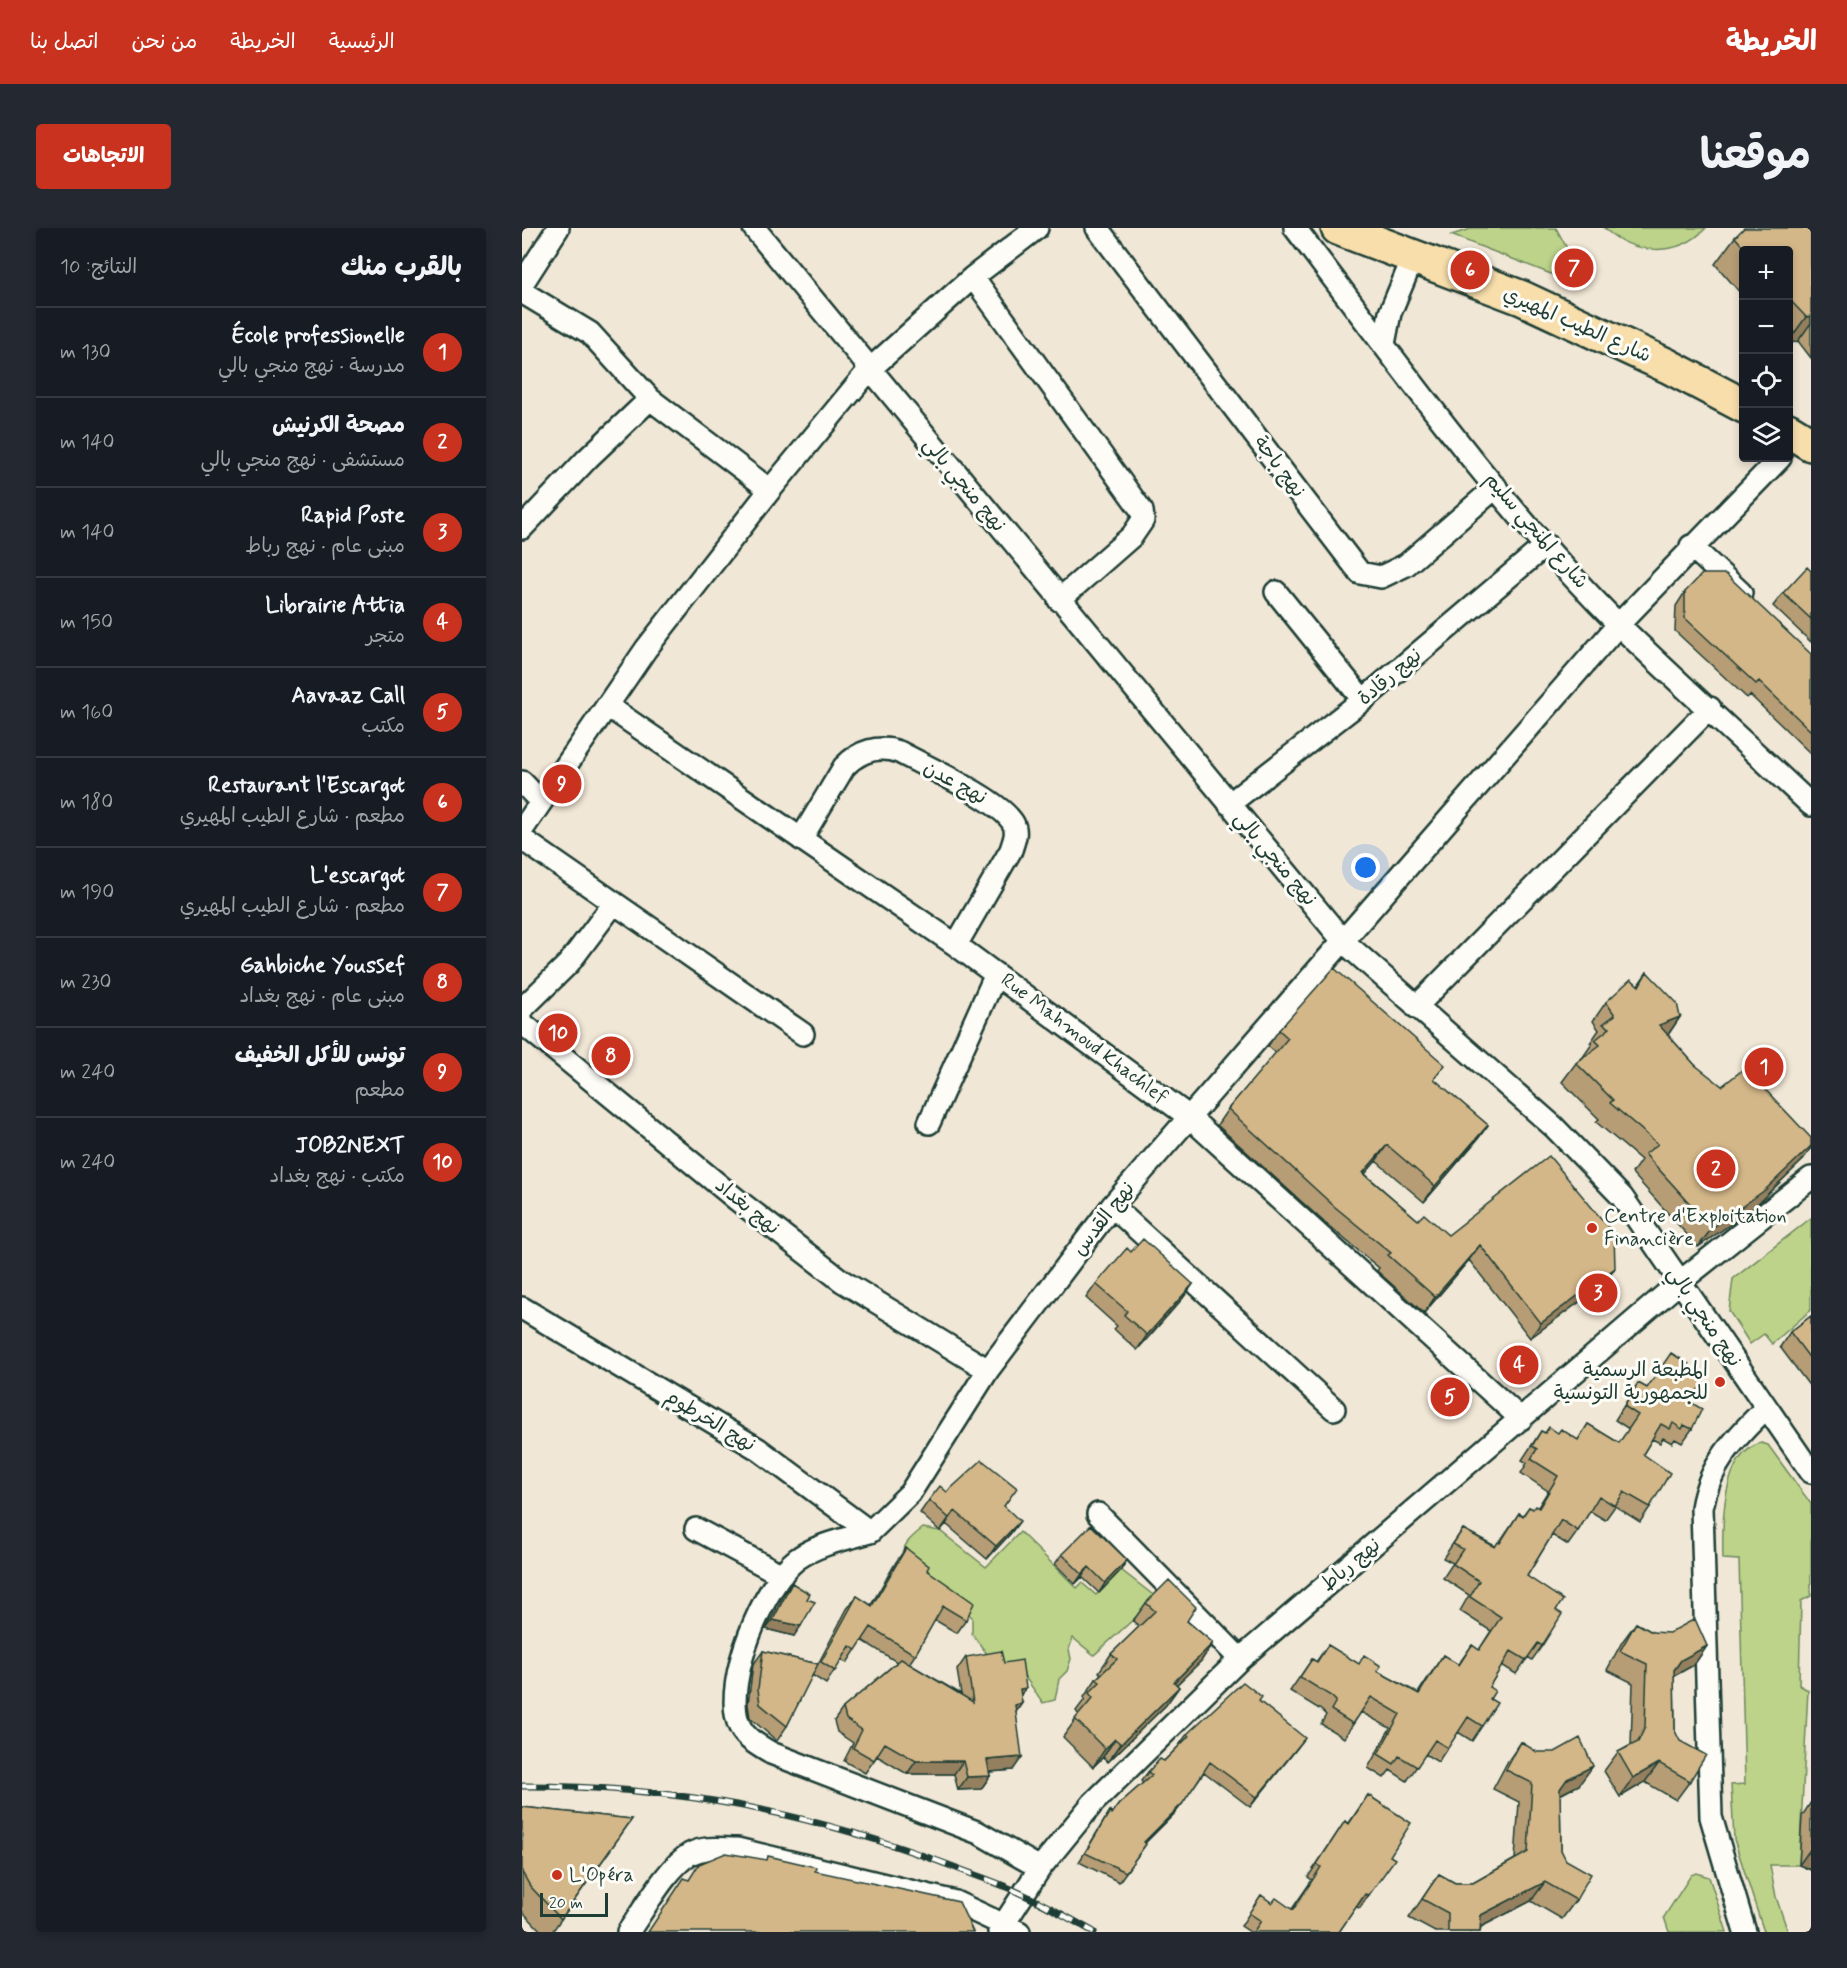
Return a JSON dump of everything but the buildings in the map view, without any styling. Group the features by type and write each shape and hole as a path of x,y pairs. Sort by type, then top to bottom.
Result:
{"main road":[{"name":"شارع الطيب المهيري","path":"1338,228 1522,298 1668,366 1739,404"}],"street":[{"path":"522,284 558,228"},
{"name":"نهج منجي بالي","path":"754,228 1059,600 1344,942 1554,1127 1622,1197 1681,1281 1765,1409 1811,1472"},
{"path":"522,830 609,707 646,649 770,490 869,370 973,277 1037,228"},
{"name":"نهج باجة","path":"1097,228 1360,573 1381,577 1406,565 1496,487"},
{"name":"شارع المنجي سليم","path":"1294,228 1496,487 1546,545 1618,624 1811,805"},
{"path":"1384,344 1390,313 1413,258"},
{"path":"973,277 1142,511 1143,519 1139,528 1059,600"},
{"path":"522,292 590,333 650,399 770,490"},
{"path":"524,518 650,399"},
{"name":"نهج القدس","path":"870,1532 910,1493 988,1370 1112,1206 1188,1116 1344,942 1618,624 1691,546 1794,444"},
{"name":"نهج رقادة","path":"1229,804 1363,700 1546,545"},
{"path":"1691,546 1760,611"},
{"path":"1276,592 1363,700"},
{"name":"Rue Mahmoud Khachlef","path":"609,707 956,945 1188,1116 1521,1419"},
{"path":"1416,1007 1710,708"},
{"name":"نهج عدن","path":"801,839 844,767 852,759 874,749 887,748 899,752 998,807 1014,825 1016,837 1011,850 956,945"},
{"path":"522,782 541,802"},
{"path":"522,839 804,1034"},
{"path":"522,1009 569,963 614,903"},
{"path":"929,1123 996,974"},
{"name":"نهج بغداد","path":"522,1023 736,1199 842,1281 988,1370"},
{"name":"نهج رباط","path":"1008,1929 1040,1868 1116,1779 1240,1659 1681,1281 1811,1178"},
{"path":"1112,1206 1334,1409"},
{"name":"نهج الخرطوم","path":"522,1308 758,1449 870,1532"},
{"path":"1745,1932 1711,1817 1702,1508 1710,1474 1734,1440 1765,1409"},
{"path":"1098,1514 1240,1659"},
{"path":"696,1529 782,1575"},
{"path":"870,1532 823,1546 797,1560 782,1575 755,1616 742,1657 736,1701 738,1722 748,1739 771,1753 979,1833 1040,1868"},
{"path":"628,1932 675,1866 690,1854 711,1848 737,1850 955,1902 1008,1929"}],"green space":[{"path":"1474,228 1556,228 1575,263 1564,279 1451,235"},
{"path":"1604,228 1706,228 1695,238 1682,244 1655,249 1628,244"},
{"path":"1811,1218 1811,1310 1772,1344 1764,1334 1750,1344 1729,1311 1733,1279"},
{"path":"1761,1443 1768,1445 1811,1504 1811,1596 1801,1601 1799,1685 1808,1690 1799,1865 1770,1865 1776,1897 1788,1932 1764,1932 1734,1839 1731,1785 1745,1784 1739,1560 1723,1559 1724,1511 1731,1476 1738,1461 1748,1450"},
{"path":"923,1528 940,1531 986,1567 1020,1532 1077,1588 1082,1583 1096,1595 1121,1570 1157,1598 1094,1655 1073,1638 1069,1649 1071,1659 1067,1671 1059,1679 1055,1700 1043,1703 1023,1674 990,1658 972,1634 972,1617 901,1560 908,1542"},
{"path":"1696,1873 1709,1877 1727,1932 1669,1932 1664,1917 1691,1875"}],"railway":[{"path":"522,1786 579,1787 688,1797 795,1817 900,1848 997,1883 1094,1932"}],"place":[{"name":"L'escargot","path":"1574,268"},
{"name":"Restaurant l'Escargot","path":"1470,270"},
{"name":"تونس للأكل الخفيف","path":"562,784"},
{"name":"JOB2NEXT","path":"558,1033"},
{"name":"Gahbiche Youssef","path":"611,1056"},
{"name":"École professionelle","path":"1764,1067"},
{"name":"مصحة الكرنيش","path":"1716,1169"},
{"name":"Centre d'Exploitation Financière","path":"1592,1228"},
{"name":"Rapid Poste","path":"1598,1293"},
{"name":"Librairie Attia","path":"1519,1365"},
{"name":"المطبعة الرسمية للجمهورية التونسية","path":"1720,1382"},
{"name":"Aavaaz Call","path":"1450,1397"},
{"name":"L'Opéra","path":"557,1875"}]}
